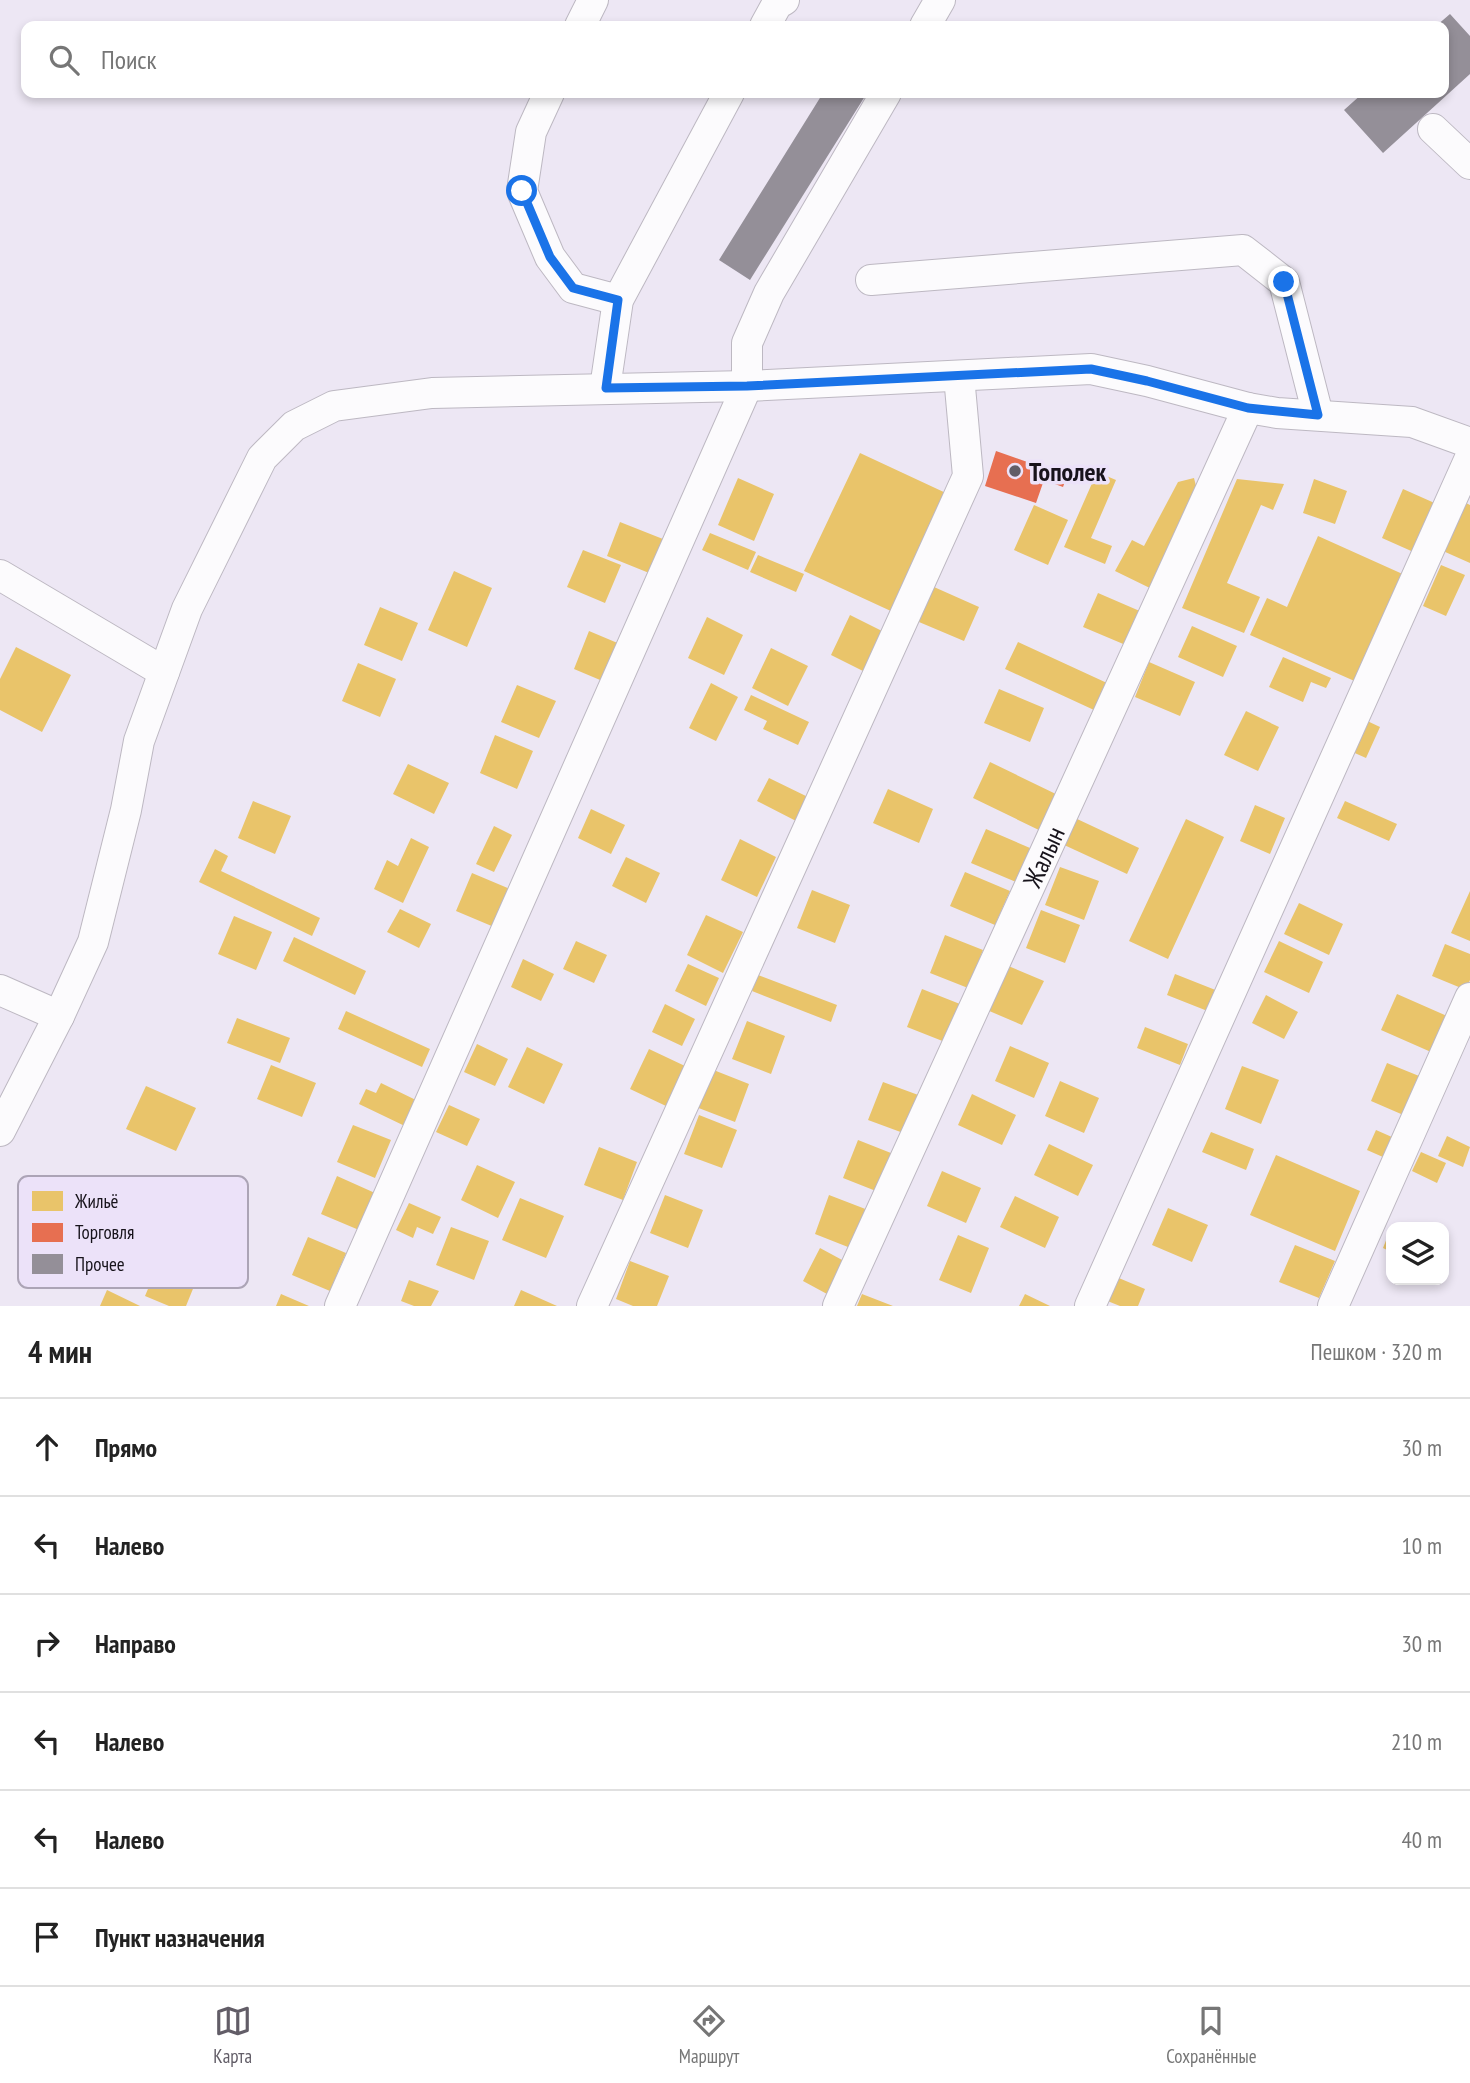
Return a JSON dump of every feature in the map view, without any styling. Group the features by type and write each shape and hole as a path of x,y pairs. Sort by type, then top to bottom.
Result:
{"street":[{"path":"582,21 593,0"},
{"path":"768,21 777,4 784,0"},
{"path":"928,21 940,0"},
{"path":"547,98 531,132 522,191 550,257 573,288 618,300"},
{"path":"606,388 618,300 726,98"},
{"path":"340,1306 747,386 747,343 769,293 883,98"},
{"path":"1433,129 1470,164"},
{"path":"871,279 1243,250 1284,282 1318,415"},
{"path":"0,1131 59,1016 93,942 126,810 139,741 187,609 262,458 294,426 334,406 432,393 747,386 1091,369 1248,408 1412,422 1470,443"},
{"path":"592,1306 968,476 959,376"},
{"name":"Жалын","path":"838,1306 1248,408"},
{"path":"1090,1306 1470,458"},
{"path":"0,575 164,672"},
{"path":"0,990 59,1016"},
{"path":"1333,1306 1470,998"}],"building: Жильё":[{"path":"860,453 948,494 893,612 804,571"},
{"path":"1097,472 1116,480 1091,538 1112,546 1105,564 1064,547"},
{"path":"738,478 774,494 754,541 718,525"},
{"path":"1194,478 1200,502 1156,591 1115,571 1132,540 1144,546 1178,482"},
{"path":"1237,479 1284,484 1273,510 1261,505 1227,583 1260,597 1244,633 1182,608"},
{"path":"1314,479 1347,491 1335,524 1303,513"},
{"path":"1403,489 1439,505 1418,554 1382,538"},
{"path":"1464,502 1470,505 1470,563 1443,551"},
{"path":"1034,505 1068,520 1048,565 1014,550"},
{"path":"620,522 673,543 659,577 607,556"},
{"path":"710,533 756,552 748,570 702,550"},
{"path":"1318,536 1407,576 1359,683 1250,635 1267,598 1287,607"},
{"path":"583,550 621,565 605,603 567,587"},
{"path":"758,555 804,574 796,592 750,572"},
{"path":"1441,565 1465,575 1446,616 1423,606"},
{"path":"454,571 492,588 467,647 428,630"},
{"path":"934,587 979,607 964,641 919,622"},
{"path":"1098,593 1142,612 1128,646 1083,627"},
{"path":"380,607 418,623 402,661 364,645"},
{"path":"850,615 886,633 867,673 831,655"},
{"path":"707,617 743,635 724,675 688,658"},
{"path":"1192,626 1237,646 1223,677 1178,657"},
{"path":"589,631 627,647 612,685 574,669"},
{"path":"1018,642 1107,683 1094,710 1005,669"},
{"path":"16,647 71,675 42,732 0,710 0,679"},
{"path":"771,648 808,666 788,706 752,688"},
{"path":"1283,657 1331,678 1326,688 1311,682 1303,702 1269,687"},
{"path":"1149,662 1195,682 1180,716 1135,697"},
{"path":"358,663 396,679 380,717 342,701"},
{"path":"711,683 738,697 716,741 689,728"},
{"path":"517,685 556,701 539,738 501,722"},
{"path":"999,689 1044,708 1030,742 984,723"},
{"path":"751,695 809,722 798,745 763,729 767,721 744,710"},
{"path":"1246,711 1279,727 1258,771 1224,755"},
{"path":"1363,719 1380,727 1366,758 1348,750"},
{"path":"495,735 533,751 517,789 480,773"},
{"path":"990,762 1060,796 1043,832 973,798"},
{"path":"408,764 449,783 434,814 393,794"},
{"path":"769,778 810,798 798,822 757,801"},
{"path":"888,789 933,809 919,843 873,823"},
{"path":"253,801 291,816 275,854 238,838"},
{"path":"1345,801 1397,824 1389,841 1337,818"},
{"path":"1255,805 1285,818 1270,854 1240,841"},
{"path":"591,809 625,825 611,854 578,838"},
{"path":"1075,818 1139,848 1127,874 1062,844"},
{"path":"1186,819 1224,837 1168,959 1129,941"},
{"path":"494,826 512,835 494,872 476,864"},
{"path":"986,829 1030,848 1016,882 971,863"},
{"path":"411,838 429,847 403,903 374,889 387,860 398,866"},
{"path":"740,839 776,857 757,897 721,880"},
{"path":"215,849 228,856 221,871 320,918 312,936 199,882"},
{"path":"626,857 660,873 646,903 612,886"},
{"path":"1060,867 1099,881 1084,920 1045,905"},
{"path":"965,872 1010,891 995,925 950,906"},
{"path":"472,873 510,889 494,927 456,911"},
{"path":"812,890 850,905 835,943 797,928"},
{"path":"1470,891 1470,941 1451,933"},
{"path":"1299,903 1343,924 1329,955 1284,934"},
{"path":"400,909 431,924 419,948 387,932"},
{"path":"1041,910 1080,925 1065,963 1026,948"},
{"path":"706,915 743,932 723,973 687,955"},
{"path":"234,916 272,932 256,970 218,954"},
{"path":"945,935 983,950 968,988 930,973"},
{"path":"294,937 366,971 355,995 283,961"},
{"path":"576,941 607,955 594,983 563,969"},
{"path":"1279,941 1323,962 1309,993 1264,972"},
{"path":"1445,944 1470,954 1470,980 1466,990 1432,976"},
{"path":"523,959 554,974 541,1001 511,987"},
{"path":"688,964 719,978 706,1006 675,991"},
{"path":"1006,965 1044,981 1022,1025 987,1010"},
{"path":"1175,974 1218,991 1210,1012 1167,995"},
{"path":"758,975 837,1005 831,1022 752,991"},
{"path":"922,989 960,1004 945,1042 907,1027"},
{"path":"1397,994 1447,1016 1431,1052 1381,1030"},
{"path":"1266,995 1298,1012 1284,1039 1252,1023"},
{"path":"665,1004 695,1019 682,1046 652,1032"},
{"path":"346,1011 430,1049 422,1067 338,1029"},
{"path":"237,1018 290,1038 280,1063 227,1043"},
{"path":"747,1021 785,1036 771,1074 732,1059"},
{"path":"1145,1027 1188,1044 1180,1065 1137,1048"},
{"path":"477,1044 508,1059 495,1086 464,1072"},
{"path":"1010,1046 1049,1063 1034,1098 995,1081"},
{"path":"527,1047 563,1064 544,1104 508,1087"},
{"path":"649,1049 685,1066 666,1106 630,1089"},
{"path":"1387,1063 1424,1078 1408,1117 1371,1101"},
{"path":"271,1065 316,1083 302,1117 257,1099"},
{"path":"1242,1066 1279,1080 1261,1124 1225,1109"},
{"path":"711,1069 749,1084 735,1122 696,1107"},
{"path":"1060,1081 1099,1098 1084,1133 1045,1116"},
{"path":"883,1082 921,1096 906,1134 868,1120"},
{"path":"381,1083 422,1103 409,1128 359,1104 366,1089 376,1093"},
{"path":"146,1086 196,1108 176,1151 126,1129"},
{"path":"972,1094 1016,1115 1002,1145 958,1125"},
{"path":"449,1105 480,1119 467,1146 436,1132"},
{"path":"699,1115 737,1130 722,1168 684,1154"},
{"path":"353,1125 391,1140 375,1178 337,1162"},
{"path":"1376,1130 1401,1141 1392,1161 1367,1150"},
{"path":"1211,1132 1254,1149 1246,1170 1202,1152"},
{"path":"1447,1136 1470,1147 1463,1167 1438,1156"},
{"path":"858,1140 896,1155 881,1193 843,1178"},
{"path":"1049,1144 1093,1165 1078,1196 1034,1175"},
{"path":"599,1147 637,1162 623,1200 584,1185"},
{"path":"1421,1152 1446,1163 1437,1183 1412,1171"},
{"path":"1276,1155 1360,1191 1335,1251 1250,1215"},
{"path":"477,1165 515,1182 498,1218 461,1200"},
{"path":"942,1171 981,1188 966,1223 927,1206"},
{"path":"337,1176 375,1193 359,1230 321,1214"},
{"path":"665,1195 703,1210 688,1248 650,1233"},
{"path":"829,1195 868,1210 853,1249 815,1234"},
{"path":"1015,1196 1059,1217 1045,1248 1000,1227"},
{"path":"520,1198 564,1216 546,1258 502,1240"},
{"path":"409,1203 441,1217 433,1234 417,1227 413,1238 396,1230"},
{"path":"1168,1208 1208,1225 1192,1262 1152,1245"},
{"path":"451,1227 489,1241 474,1280 436,1265"},
{"path":"958,1235 989,1248 971,1293 939,1280"},
{"path":"308,1237 346,1253 330,1291 292,1275"},
{"path":"1295,1245 1335,1261 1319,1298 1279,1282"},
{"path":"820,1248 844,1261 827,1294 803,1281"},
{"path":"630,1261 669,1276 657,1306 633,1306 616,1299"},
{"path":"1114,1276 1145,1289 1138,1306 1120,1306 1105,1300"},
{"path":"409,1280 439,1291 431,1306 414,1306 401,1301"},
{"path":"148,1288 193,1288 186,1306 169,1306 145,1296"},
{"path":"107,1290 140,1306 100,1306"},
{"path":"521,1290 557,1306 514,1306"},
{"path":"281,1294 309,1306 276,1306"},
{"path":"862,1294 893,1306 857,1306"},
{"path":"1025,1294 1050,1306 1019,1306"}],"building: Торговля":[{"path":"996,451 1067,476 1063,487 1044,480 1036,503 985,486"}],"building: Прочее":[{"path":"1450,14 1470,36 1470,74 1449,93 1449,21 1442,21"},
{"path":"820,98 864,98 750,280 719,260"},
{"path":"1357,98 1444,98 1383,153 1344,110"}],"place":[{"name":"Тополек","path":"1015,471"}],"route":[{"path":"522,191 550,257 573,288 618,300 606,388 747,386 1091,369 1248,408 1318,415 1284,282"}]}
